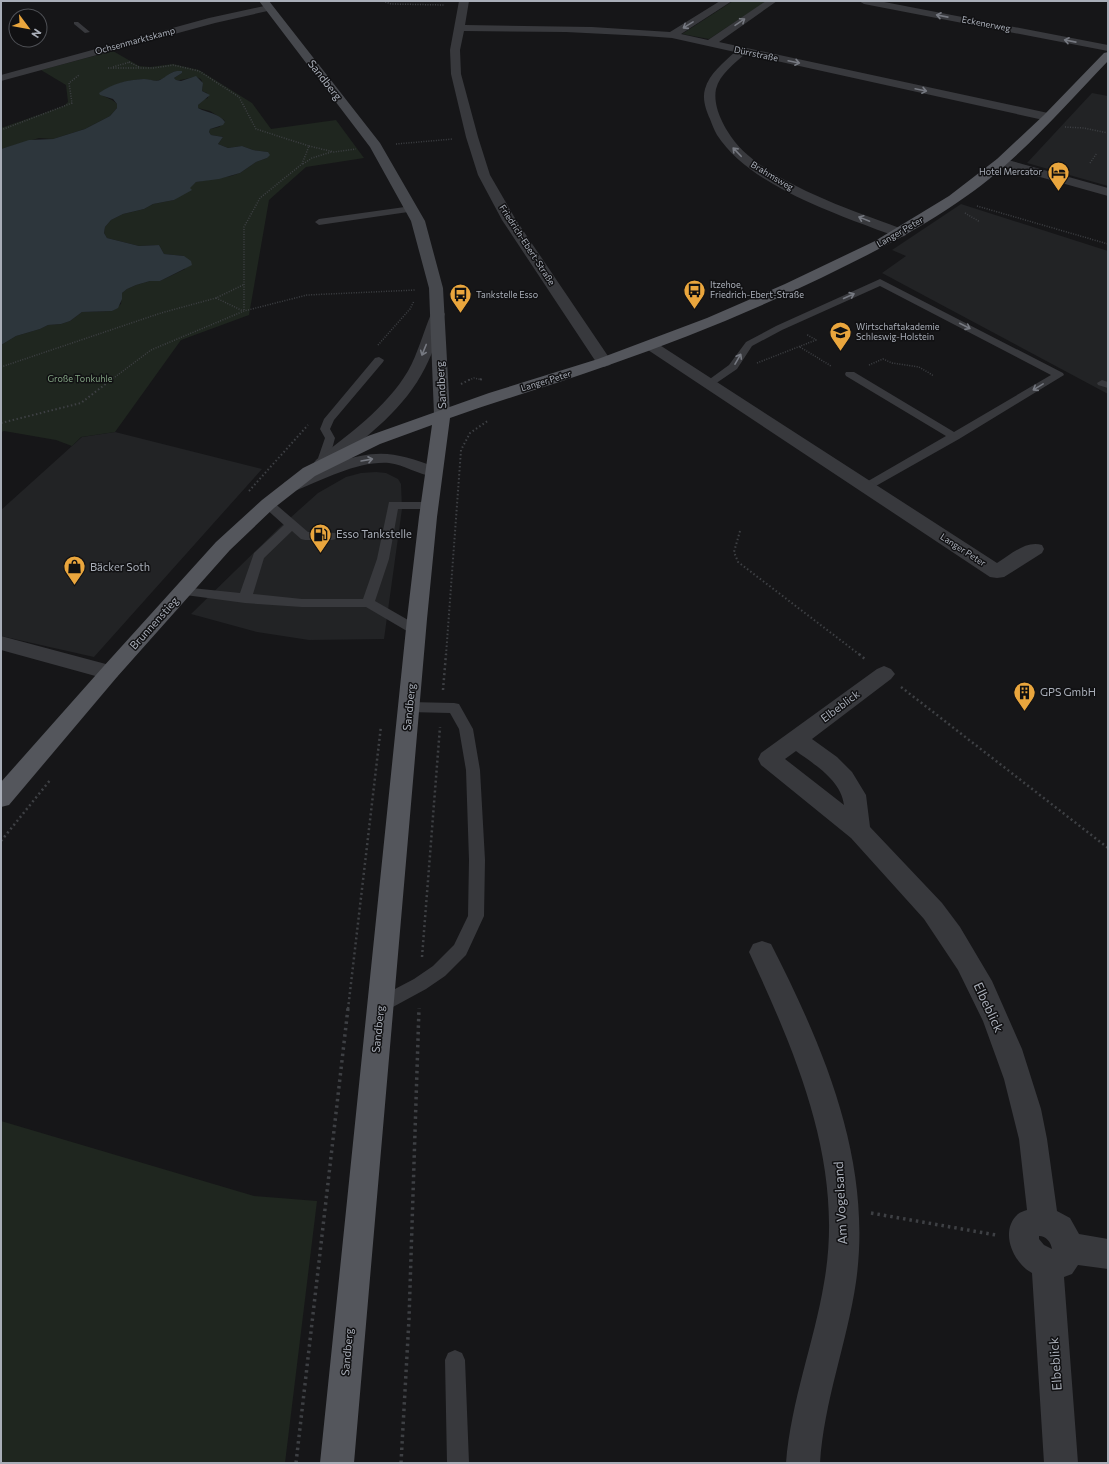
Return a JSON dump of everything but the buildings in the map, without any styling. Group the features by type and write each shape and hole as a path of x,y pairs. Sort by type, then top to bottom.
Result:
{"main road":[{"name":"Sandberg","path":"266,5 376,146 412,210 418,221 436,288 438,314 442,414 433,472 409,707 337,1463"},
{"name":"Langer Peter","path":"442,414 604,362 650,345 764,299 824,272 900,233 954,199 1001,162 1048,117 1108,55"},
{"name":"Brunnenstieg","path":"1,798 182,591 223,546 268,504 322,464 374,440 442,414"}],"street":[{"path":"672,36 727,1"},
{"path":"709,44 772,1"},
{"name":"Eckenerweg","path":"864,1 1108,48"},
{"name":"Friedrich-Ebert-Straße","path":"464,3 455,50 456,74 472,137 484,175 508,220 604,362"},
{"name":"Ochsenmarktskamp","path":"1,78 266,5"},
{"name":"Dürrstraße","path":"460,28 581,29 627,31 672,36 1048,117"},
{"name":"Brahmsweg","path":"742,51 717,76 710,90 709,103 713,115 718,128 728,142 753,166 788,187 826,204 900,233"},
{"path":"1001,162 1108,192"},
{"path":"322,464 359,435 394,403 413,376 438,314"},
{"name":"Langer Peter","path":"650,345 997,572 1035,549"},
{"path":"291,486 350,464 382,458 400,460 433,472"},
{"path":"1,643 110,672"},
{"name":"Elbeblick","path":"884,674 769,759 860,831 922,897 939,918 978,982 995,1017 1016,1072 1033,1139 1033,1230"},
{"path":"796,739 841,774 848,783 856,803 860,831"},
{"name":"Am Vogelsand","path":"762,952 790,1009 816,1075 834,1136 839,1161 843,1208 840,1282 808,1418 803,1463"},
{"path":"1033,1230 1027,1248 1038,1260 1058,1256 1108,1254"},
{"name":"Elbeblick","path":"1058,1256 1061,1463"}],"lane":[{"path":"76,22 87,32"},
{"path":"319,222 412,210"},
{"path":"708,384 734,367 749,344 779,328 880,282 1059,375 867,487"},
{"path":"322,464 330,438 325,429 328,420 379,360"},
{"path":"850,374 955,437"},
{"path":"268,504 305,536 332,536"},
{"path":"368,603 383,559 384,536 393,505 430,505"},
{"path":"245,599 258,556 291,525"},
{"path":"182,591 245,599 302,603 368,603 417,631"},
{"path":"380,1006 420,984 439,971 460,950 476,916 477,860 473,770 466,730 454,708 409,707"},
{"path":"455,1360 458,1463"}],"path":[{"path":"383,1 391,4 464,3"},
{"path":"108,68 130,62 142,68"},
{"path":"104,68 142,68 173,64 198,71 239,97 256,130 334,152"},
{"path":"1,130 72,103 69,83 82,74"},
{"path":"1062,127 1084,128 1108,133"},
{"path":"244,311 244,227 260,198 302,164 312,158 334,152 376,146 472,137"},
{"path":"302,164 309,146"},
{"path":"1090,162 1097,153"},
{"path":"976,206 1108,244"},
{"path":"965,213 980,222"},
{"path":"1,367 153,315 216,298 243,285"},
{"path":"1,423 81,403 151,350 244,311 306,295 436,288"},
{"path":"216,298 244,311"},
{"path":"752,366 792,348 800,347 816,340 812,337"},
{"path":"800,347 831,366"},
{"path":"850,374 883,359 892,363 919,367 934,376"},
{"path":"482,380 489,380"},
{"path":"401,1463 409,1319 420,984 461,450 470,433 492,419"},
{"path":"740,531 734,552 738,562 1108,848"},
{"path":"296,1463 380,725"},
{"path":"1,841 56,773"},
{"path":"843,1208 1033,1230"}],"shaded area":[{"path":"182,71 182,73 174,78 176,80 181,81 196,76 203,83 202,91 210,95 198,105 198,108 220,117 225,122 223,125 210,129 209,132 211,135 223,137 218,144 228,148 242,146 253,150 268,152 270,155 267,158 256,162 240,173 219,179 196,182 190,188 192,190 174,200 153,204 144,209 123,214 111,220 105,227 104,233 107,238 139,246 159,245 164,254 184,256 191,261 192,265 160,281 150,281 127,289 122,293 122,299 118,308 112,311 82,312 70,321 61,324 48,325 16,336 1,345 1,149 29,140 53,139 85,129 110,116 117,108 117,104 113,99 100,95 99,93 110,87 131,80 144,79 158,81 172,72"},
{"path":"1092,93 1108,96 1108,186 1027,163"},
{"path":"961,204 1108,251 1108,394 882,273 906,256 892,250"},
{"path":"115,432 262,469 94,657 1,636 1,510 82,437"},
{"path":"361,473 386,473 398,479 401,484 402,509 384,639 309,640 257,632 191,614 280,527 318,493 346,477"}],"green space":[{"path":"733,1 767,1 709,39 682,34"},
{"name":"Große Tonkuhle","path":"113,51 139,66 150,67 173,64 199,70 252,103 271,129 336,120 364,158 306,167 269,200 249,315 181,340 115,432 81,437 72,446 56,440 4,431 1,432 1,345 16,336 48,325 61,324 70,321 82,312 112,311 121,304 122,293 127,289 150,281 160,281 185,269 184,256 164,254 159,245 139,246 107,238 104,233 105,227 111,220 123,214 144,209 153,204 174,200 196,182 240,173 256,162 267,158 268,152 253,150 242,146 228,148 218,144 223,137 211,135 209,132 210,129 219,127 225,122 224,120 210,111 198,108 198,105 202,100 208,98 207,93 202,91 201,80 198,78 195,77 176,80 174,78 182,73 181,71 171,73 157,81 144,79 132,80 115,85 100,93 115,102 117,104 117,108 110,116 85,129 53,139 39,138 1,149 1,128 64,106 68,102 66,85 41,70"},
{"path":"1,1121 254,1196 317,1201 285,1463 1,1463"}],"place":[{"name":"Hotel Mercator","path":"1058,192"},
{"name":"Itzehoe, Friedrich-Ebert-Straße","path":"694,310"},
{"name":"Tankstelle Esso","path":"460,314"},
{"name":"Wirtschaftakademie Schleswig-Holstein","path":"841,352"},
{"name":"Esso Tankstelle","path":"320,554"},
{"name":"Bäcker Soth","path":"74,586"},
{"name":"GPS GmbH","path":"1025,712"}]}
